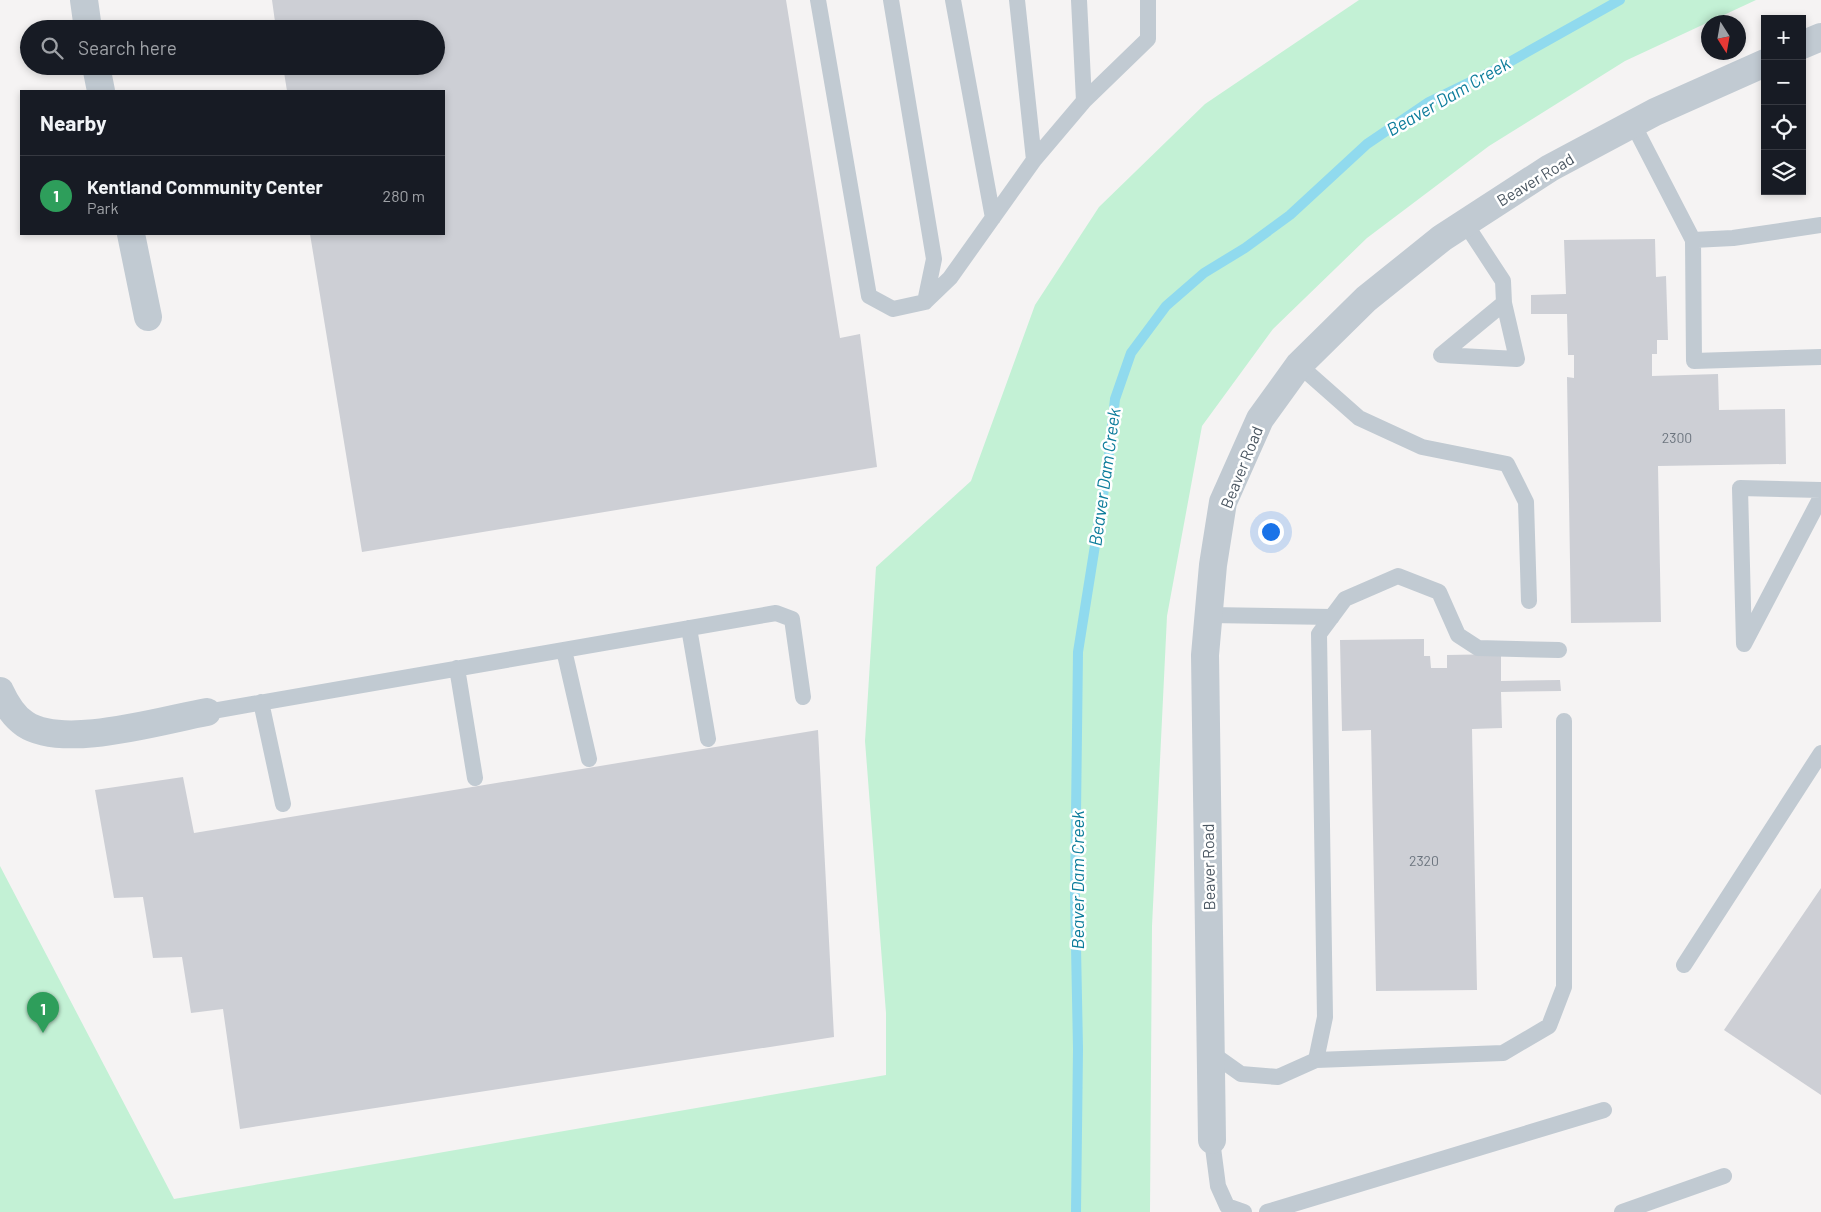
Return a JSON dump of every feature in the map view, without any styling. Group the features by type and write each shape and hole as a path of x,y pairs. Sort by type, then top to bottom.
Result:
{"street":[{"path":"84,0 87,20"},
{"path":"1806,44 1821,37"},
{"name":"Beaver Road","path":"1212,1140 1205,664 1208,615 1213,565 1224,502 1260,419 1299,365 1366,299 1442,238 1550,168 1633,124 1761,65"},
{"path":"98,75 101,90"},
{"path":"131,235 148,318"},
{"path":"0,691 11,712 26,725 42,732 61,735 85,735 207,712"}],"lane":[{"path":"818,0 869,296 893,309 925,302 950,278 1034,160 1084,101 1148,39 1148,0"},
{"path":"891,0 934,259 925,302"},
{"path":"953,0 993,218"},
{"path":"1017,0 1034,160"},
{"path":"1079,0 1084,101"},
{"path":"1633,124 1693,240 1694,361 1821,357"},
{"path":"1465,223 1503,281 1504,302 1517,358 1441,355 1504,302"},
{"path":"1693,240 1733,238 1821,225"},
{"path":"1299,365 1359,418 1422,447 1507,464 1526,502 1529,601"},
{"path":"1821,490 1740,488 1744,644 1821,497"},
{"path":"1316,1060 1325,1018 1319,634 1346,599 1398,576 1439,592 1458,636 1478,648 1559,650"},
{"path":"207,712 776,613 792,619 803,697"},
{"path":"1208,615 1332,617"},
{"path":"689,628 708,739"},
{"path":"564,650 590,759"},
{"path":"457,668 475,778"},
{"path":"261,702 283,804"},
{"path":"1210,1052 1240,1074 1278,1077 1316,1060 1503,1053 1549,1026 1564,987 1564,721"},
{"path":"1684,965 1821,753"},
{"path":"1267,1212 1604,1110"},
{"path":"1212,1140 1218,1186 1225,1212"},
{"path":"1622,1212 1724,1176"},
{"path":"1218,1186 1227,1206 1244,1212"}],"green space":[{"path":"1359,0 1756,0 1724,15 1701,15 1701,26 1625,61 1489,146 1367,238 1273,329 1202,426 1167,616 1152,926 1150,1212 0,1212 0,866 174,1199 886,1075 886,1013 865,741 876,567 971,481 1035,305 1099,207 1205,104"}],"building":[{"path":"272,0 786,0 840,338 860,334 877,467 362,552 310,235 445,235 445,90 287,90 284,75 445,75 445,20 275,20"},
{"path":"1655,239 1656,277 1666,276 1668,340 1657,340 1657,354 1652,354 1652,376 1718,374 1719,410 1785,409 1786,464 1658,466 1661,622 1571,623 1567,377 1574,378 1574,355 1568,355 1567,314 1531,314 1531,295 1566,294 1564,240"},
{"path":"1424,639 1424,656 1430,656 1431,668 1447,668 1447,655 1501,654 1501,681 1560,680 1561,691 1501,692 1502,728 1472,729 1477,990 1376,991 1371,730 1342,731 1340,640"},
{"path":"818,730 834,1037 240,1129 223,1009 191,1013 182,957 153,958 143,897 114,898 95,790 183,777 194,833"},
{"path":"1821,888 1821,1095 1724,1030"}],"waterway":[{"name":"Beaver Dam Creek","path":"1076,1212 1078,1049 1075,895 1078,652 1108,464 1115,399 1131,353 1166,306 1204,273 1245,248 1290,215 1367,144 1429,102 1497,69 1620,0"}],"place":[{"name":"Kentland Community Center","path":"43,1033"}]}
